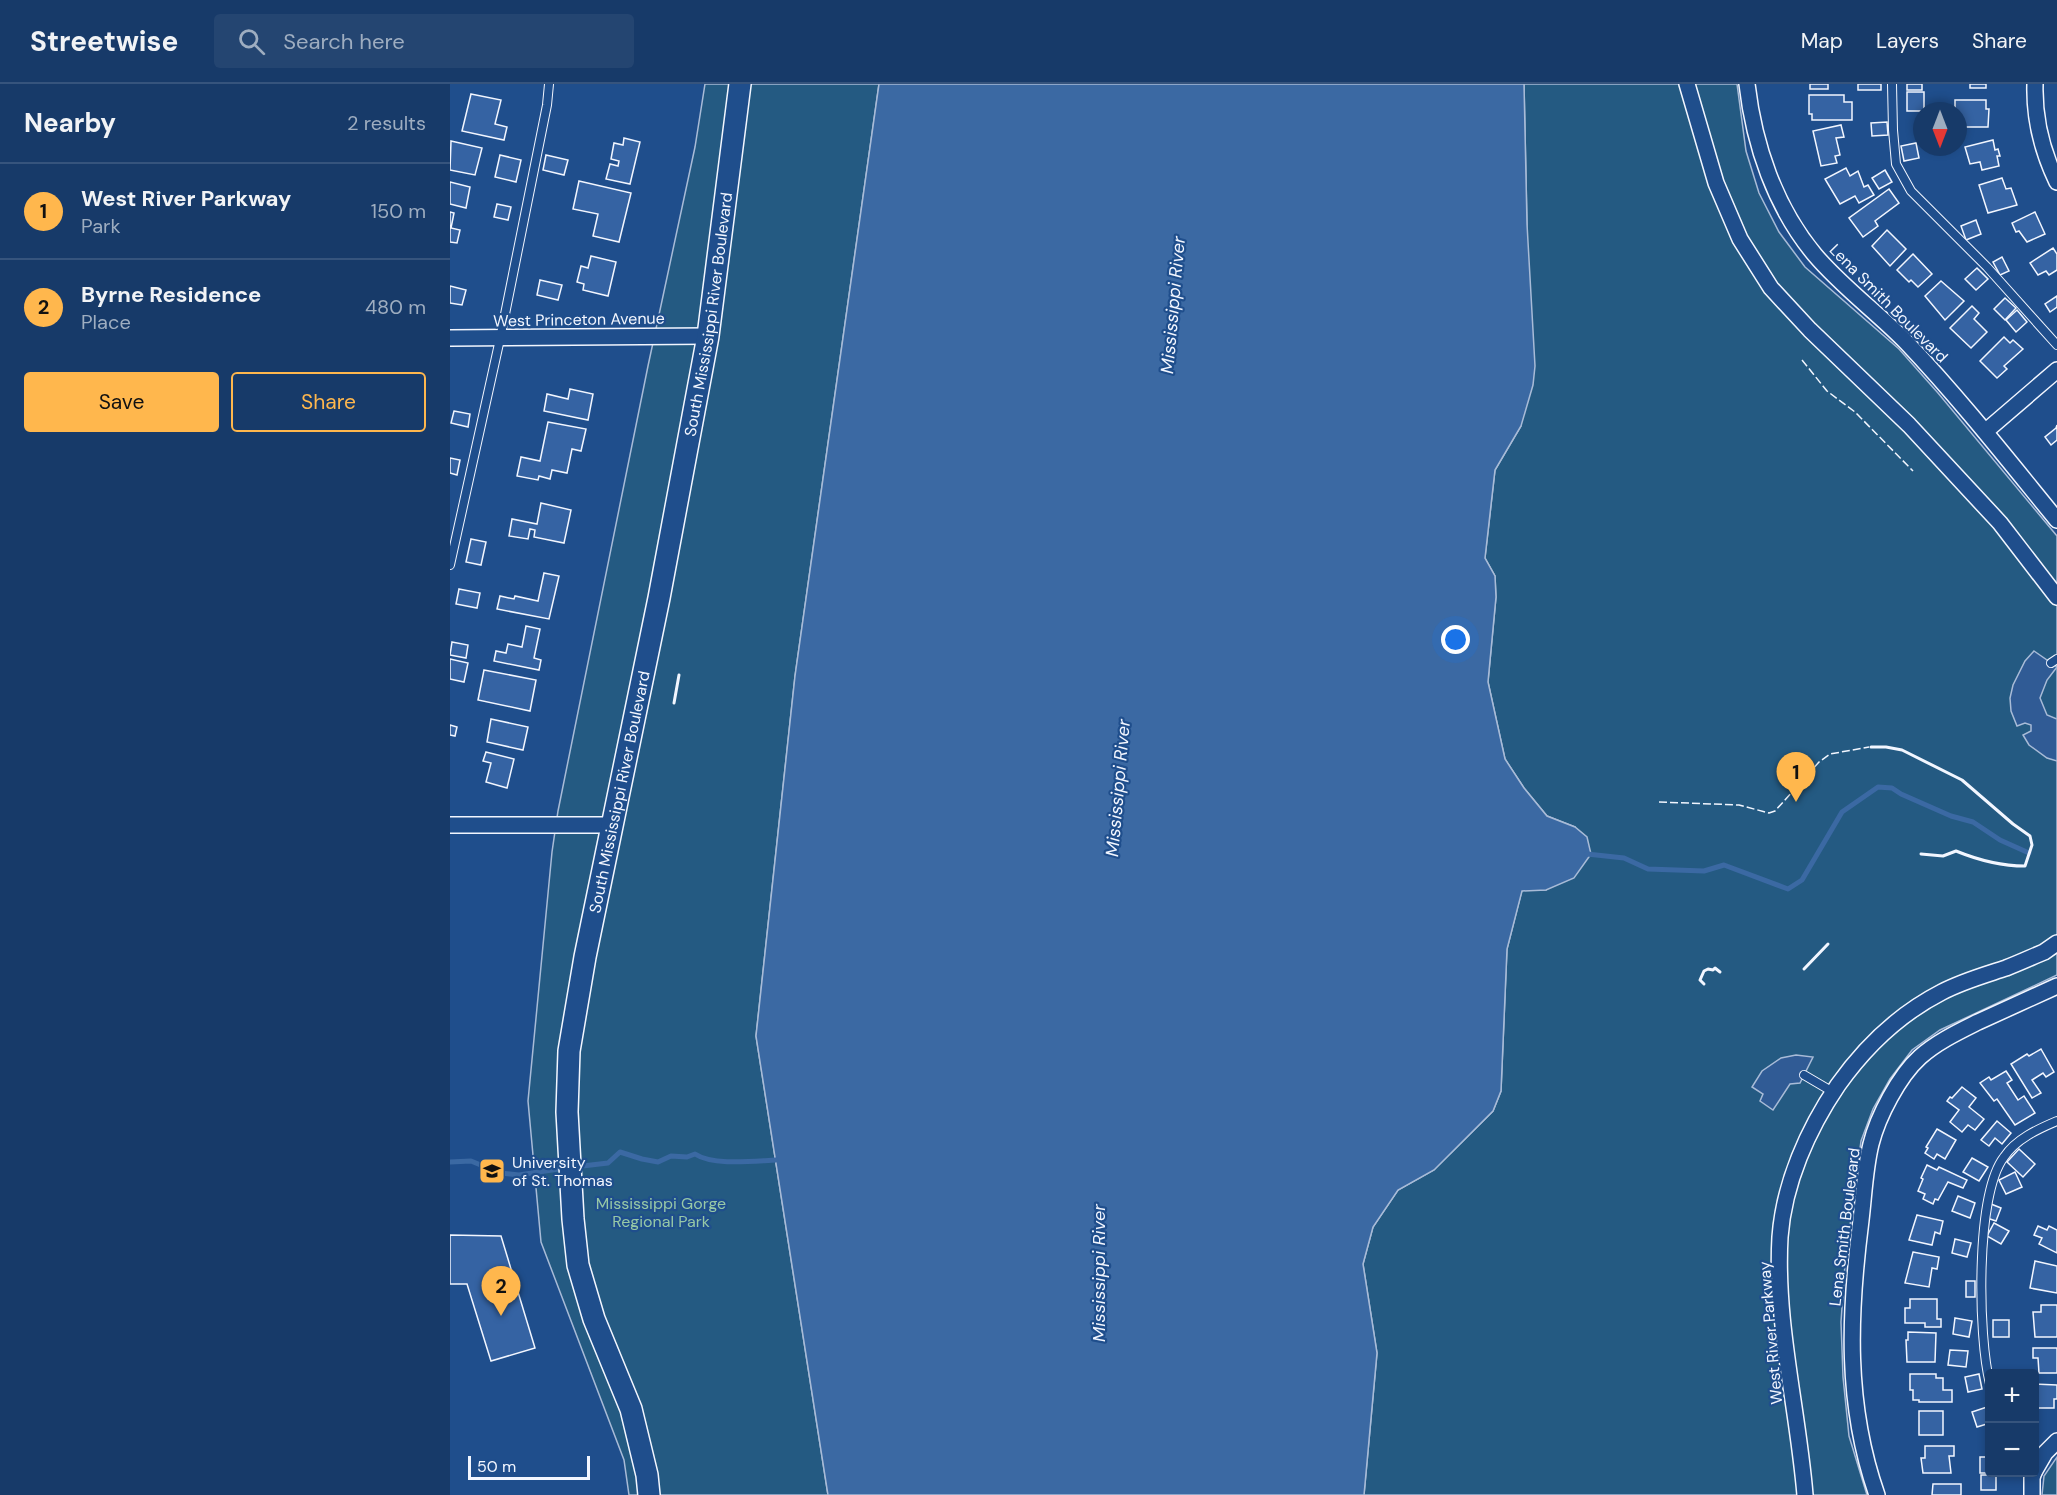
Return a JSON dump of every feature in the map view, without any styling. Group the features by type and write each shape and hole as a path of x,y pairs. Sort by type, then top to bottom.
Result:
{"street":[{"name":"South Mississippi River Boulevard","path":"649,1495 631,1409 594,1319 578,1265 567,1112 568,1050 659,598 708,336 740,84"},
{"path":"1687,84 1716,183 1740,239 1771,288 1810,330 1909,424 2000,523 2057,597"},
{"name":"Lena Smith Boulevard","path":"1747,84 1750,111 1760,151 1792,224 1816,256 1906,342 1986,431 2057,520"},
{"path":"2035,84 2038,128 2048,163 2057,182"},
{"name":"West Princeton Avenue","path":"450,338 708,336"},
{"path":"1986,431 2057,370"},
{"path":"450,825 612,825"},
{"name":"West River Parkway","path":"1805,1495 1780,1284 1780,1235 1797,1162 1820,1113 1833,1092 1851,1067 1902,1016 1942,992 2026,960 2057,943"},
{"name":"Lena Smith Boulevard","path":"1877,1495 1860,1434 1853,1377 1851,1323 1871,1143 1898,1085 1919,1058 1945,1038 2057,986"},
{"path":"2039,1460 2057,1441"},
{"path":"2030,1477 2032,1495"}],"lane":[{"path":"450,565 500,339 547,105 549,84"},
{"path":"1892,84 1896,164 1911,190 1987,267 2057,345"},
{"path":"1804,1075 1833,1092"},
{"path":"1987,1369 1982,1329 1984,1219 1990,1187 2003,1157 2022,1139 2057,1121"}],"green space":[{"name":"Mississippi Gorge Regional Park","path":"705,84 879,84 795,676 756,1036 828,1495 629,1495 624,1460 541,1242 528,1101 558,811 695,147"},
{"path":"1524,84 1737,84 1746,151 1759,193 1779,232 1805,267 1899,349 2057,536 2057,975 1940,1030 1912,1050 1890,1079 1873,1109 1861,1141 1845,1264 1841,1322 1843,1377 1849,1436 1867,1495 1364,1495 1377,1353 1363,1264 1373,1227 1398,1190 1434,1170 1493,1111 1501,1091 1507,949 1522,890 1546,890 1575,827 1547,816 1524,788 1505,759 1488,682 1496,597 1495,576 1485,558 1495,470 1521,426 1527,224"},
{"path":"2057,1457 2057,1495 2042,1495 2044,1476"}],"shaded area":[{"path":"2034,651 2057,667 2047,680 2040,698 2047,715 2057,719 2057,761 2047,758 2029,745 2023,735 2031,731 2031,725 2025,723 2017,726 2011,711 2010,698 2013,685 2025,661"},
{"path":"1796,1055 1813,1057 1800,1083 1790,1084 1773,1110 1760,1101 1763,1094 1752,1087 1762,1071 1781,1058"}],"water":[{"name":"Mississippi River","path":"879,84 1524,84 1527,224 1535,366 1533,385 1521,426 1495,470 1485,558 1495,576 1496,597 1488,682 1505,759 1524,788 1547,816 1575,827 1587,837 1591,854 1574,878 1546,890 1522,891 1507,949 1501,1091 1493,1111 1434,1170 1398,1190 1373,1227 1363,1264 1377,1353 1364,1495 828,1495 756,1036 795,676"}],"building":[{"path":"1810,84 1828,84 1828,89 1810,89"},
{"path":"1858,84 1881,84 1881,90 1858,90"},
{"path":"1907,84 1922,84 1922,90 1907,90"},
{"path":"1970,84 1986,84 1986,88 1970,88"},
{"path":"1907,92 1924,92 1924,102 1913,102 1913,111 1907,111"},
{"path":"471,94 501,100 495,124 507,127 504,140 462,131"},
{"path":"1809,95 1844,95 1844,102 1852,102 1852,120 1812,120 1812,114 1809,114"},
{"path":"1955,100 1986,100 1986,109 1989,109 1988,127 1967,127 1967,102 1955,102"},
{"path":"1887,122 1888,135 1872,136 1871,123"},
{"path":"1841,125 1844,137 1836,138 1840,155 1835,156 1837,163 1821,166 1813,131"},
{"path":"624,138 640,142 630,184 606,179 610,164 618,166 619,161 611,159 614,143 623,145"},
{"path":"1993,140 1995,150 1998,149 2000,156 1997,156 1999,166 1982,170 1980,162 1970,164 1967,146"},
{"path":"451,141 482,148 475,175 450,170"},
{"path":"1913,144 1913,156 1919,158 1904,161 1901,146"},
{"path":"500,155 521,160 516,182 495,177"},
{"path":"546,155 568,160 564,175 543,170"},
{"path":"1846,168 1850,176 1858,171 1864,187 1868,185 1874,195 1859,203 1855,196 1840,204 1825,179"},
{"path":"1885,170 1892,182 1879,189 1872,178"},
{"path":"2002,178 2006,189 2011,188 2017,205 1988,213 1979,185"},
{"path":"579,181 631,193 619,242 593,236 598,214 573,209"},
{"path":"450,182 470,187 466,208 450,204"},
{"path":"1889,189 1899,203 1875,221 1878,226 1863,237 1849,218"},
{"path":"497,204 511,207 508,220 494,217"},
{"path":"450,212 454,213 451,228 460,230 457,243 450,242"},
{"path":"2035,212 2045,234 2027,242 2019,231 2016,232 2012,223"},
{"path":"1976,220 1981,234 1966,240 1961,226"},
{"path":"1887,230 1906,249 1890,266 1872,246"},
{"path":"2053,248 2057,254 2057,270 2049,275 2046,271 2038,275 2030,263"},
{"path":"1913,254 1932,274 1918,287 1897,270"},
{"path":"591,256 616,262 608,296 583,290 584,284 577,282 581,266 588,268"},
{"path":"2002,257 2009,271 2000,275 1993,262"},
{"path":"1977,268 1988,279 1976,290 1965,279"},
{"path":"540,280 562,285 558,300 537,295"},
{"path":"1941,281 1964,301 1945,320 1925,296"},
{"path":"450,286 466,290 462,305 450,303"},
{"path":"2057,296 2057,307 2050,312 2045,304"},
{"path":"2005,298 2016,308 2005,320 1994,309"},
{"path":"1972,306 1979,313 1974,319 1987,332 1971,348 1950,328"},
{"path":"2017,310 2027,322 2016,332 2006,320"},
{"path":"2004,337 2010,343 2013,340 2023,349 2004,366 2007,369 1997,378 1980,361"},
{"path":"570,389 593,394 588,420 544,411 547,394 568,399"},
{"path":"454,411 470,414 468,427 451,423"},
{"path":"548,422 586,429 581,451 572,449 567,473 552,470 550,479 539,476 538,480 517,476 521,457 540,461"},
{"path":"2057,425 2057,440 2051,445 2045,437"},
{"path":"450,458 460,460 457,475 450,473"},
{"path":"541,503 571,510 564,543 534,537 535,530 530,529 528,539 509,536 512,519 537,524"},
{"path":"471,539 486,542 481,565 466,562"},
{"path":"544,573 559,576 549,619 497,609 500,596 514,599 515,596 538,601"},
{"path":"459,589 480,593 477,608 456,604"},
{"path":"526,626 540,629 534,658 541,660 539,670 494,661 496,651 506,653 508,644 522,647"},
{"path":"452,642 468,645 466,658 450,655"},
{"path":"450,659 468,663 464,682 450,679"},
{"path":"484,670 536,680 530,711 478,700"},
{"path":"491,719 528,727 523,750 487,742"},
{"path":"450,725 457,727 455,736 450,735"},
{"path":"486,752 514,759 507,788 486,782 491,763 483,761"},
{"path":"2041,1049 2054,1072 2046,1077 2043,1073 2032,1080 2041,1093 2032,1098 2011,1064"},
{"path":"2006,1071 2012,1080 2007,1083 2018,1100 2024,1096 2035,1113 2015,1125 1997,1099 1994,1101 1980,1083 1989,1077 1991,1080"},
{"path":"1962,1087 1976,1098 1969,1107 1984,1119 1975,1130 1968,1125 1962,1132 1950,1122 1959,1110 1947,1101"},
{"path":"1997,1121 2011,1133 2002,1144 1995,1138 1989,1146 1981,1140"},
{"path":"1937,1129 1956,1140 1945,1159 1937,1154 1934,1159 1925,1153"},
{"path":"2019,1149 2035,1164 2023,1177 2007,1162"},
{"path":"1972,1158 1988,1167 1979,1181 1963,1172"},
{"path":"1927,1165 1937,1170 1939,1167 1967,1180 1963,1188 1948,1182 1938,1200 1935,1199 1933,1204 1923,1199 1925,1194 1918,1191"},
{"path":"2015,1172 2022,1187 2006,1194 1999,1180"},
{"path":"1958,1196 1975,1203 1970,1218 1952,1211"},
{"path":"1991,1204 2001,1208 1996,1221 1987,1218"},
{"path":"1917,1215 1943,1221 1940,1234 1935,1232 1932,1245 1909,1240"},
{"path":"1994,1223 2009,1231 2001,1244 1987,1236"},
{"path":"2038,1226 2047,1230 2049,1226 2057,1230 2057,1253 2039,1244 2042,1238 2034,1235"},
{"path":"450,1235 501,1236 535,1348 491,1361 467,1284 450,1284"},
{"path":"1955,1239 1971,1243 1967,1257 1952,1253"},
{"path":"1913,1252 1939,1257 1937,1269 1932,1268 1929,1287 1905,1283"},
{"path":"2035,1261 2057,1266 2057,1293 2030,1288"},
{"path":"1966,1281 1975,1281 1975,1297 1966,1297"},
{"path":"1910,1299 1937,1299 1937,1319 1941,1319 1941,1327 1925,1327 1925,1323 1905,1323 1905,1308 1910,1308"},
{"path":"2041,1305 2057,1305 2057,1337 2035,1337 2033,1312 2041,1312"},
{"path":"1955,1318 1972,1321 1969,1337 1953,1334"},
{"path":"1993,1320 2009,1320 2009,1337 1993,1337"},
{"path":"1908,1332 1936,1333 1935,1362 1907,1362"},
{"path":"2033,1348 2057,1348 2057,1373 2039,1373 2038,1358 2033,1358"},
{"path":"1950,1350 1968,1351 1966,1367 1948,1365"},
{"path":"1910,1374 1936,1374 1936,1378 1943,1378 1943,1390 1952,1390 1952,1402 1913,1400 1913,1390 1910,1390"},
{"path":"1979,1374 1982,1389 1968,1392 1965,1377"},
{"path":"2039,1384 2057,1385 2057,1399 2054,1399 2054,1408 2039,1408"},
{"path":"1985,1408 1985,1425 1977,1427 1972,1412"},
{"path":"1919,1411 1943,1411 1943,1435 1919,1435"},
{"path":"1925,1446 1954,1446 1954,1456 1949,1456 1951,1473 1923,1473 1921,1458 1925,1458"},
{"path":"1980,1457 1985,1457 1985,1473 1980,1473"},
{"path":"1981,1475 1996,1477 1996,1490 1981,1490"},
{"path":"1933,1484 1961,1484 1961,1495 1932,1495"}],"waterway":[{"path":"1587,854 1624,858 1648,869 1704,871 1724,865 1788,889 1802,880 1842,812 1878,787 1892,788 1951,816 1973,822 2000,840 2029,853"},
{"path":"574,1167 608,1163 620,1152 658,1162 671,1156 687,1157 695,1154 703,1158 723,1161 776,1160"},
{"path":"450,1162 471,1161 500,1173 519,1175 565,1168"}],"fence":[{"path":"1802,360 1827,391 1855,412 1913,471"},
{"path":"1659,802 1739,805 1769,813 1775,811 1819,762 1830,754 1869,747"}],"wall":[{"path":"674,703 679,675"},
{"path":"1871,747 1902,750 1962,780 2030,836 2032,845 2025,866 1990,862 1956,851 1943,856 1921,854"},
{"path":"1804,969 1828,944"},
{"path":"1704,984 1700,980 1704,971 1715,968 1720,972"}],"place":[{"name":"West River Parkway","path":"1796,802"},
{"name":"University of St. Thomas","path":"492,1171"},
{"name":"Byrne Residence","path":"501,1316"}]}
